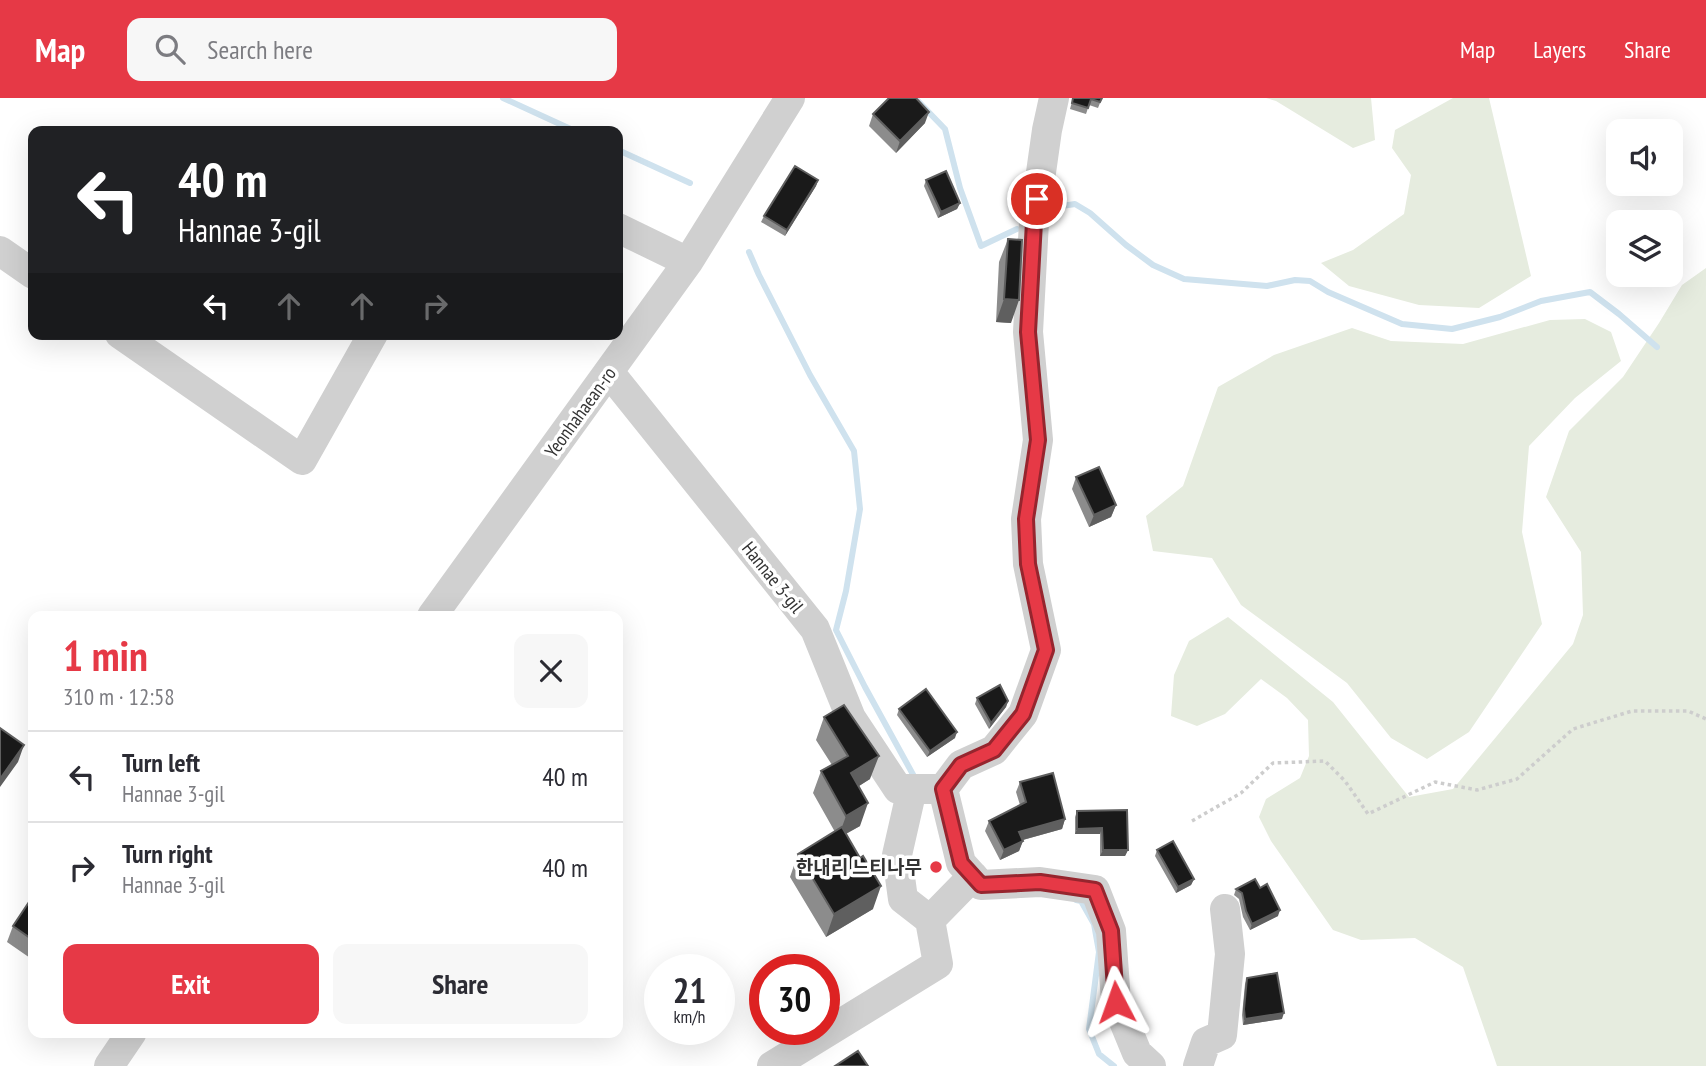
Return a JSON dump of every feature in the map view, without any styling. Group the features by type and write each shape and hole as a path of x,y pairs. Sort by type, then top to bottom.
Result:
{"street":[{"name":"Yeonhahaean-ro","path":"436,611 688,262 790,98"},
{"path":"943,789 961,765 994,750 1023,714 1046,650 1028,564 1026,519 1038,440 1028,332 1034,222 1054,98"},
{"path":"623,230 688,262"},
{"path":"0,251 28,271"},
{"path":"129,340 302,460 370,340"},
{"name":"Hannae 3-gil","path":"609,372 815,629 851,718 898,789 912,789"},
{"path":"772,1066 938,964 930,920 903,899 897,855 912,789 943,789"},
{"path":"943,789 961,863 981,885 1040,882 1095,890 1111,931 1116,1002 1137,1054 1151,1066"},
{"path":"930,920 973,876"},
{"path":"1198,1066 1206,1042 1222,1035 1230,954 1226,909"},
{"path":"109,1066 128,1038"}],"path":[{"path":"1192,821 1241,793 1273,763 1325,761 1345,781 1368,814 1435,782 1477,790 1517,779 1573,729 1632,711 1688,711 1706,719"}],"shaded area":[{"path":"1266,98 1371,98 1375,140 1353,148 1276,101"},
{"path":"1453,98 1489,98 1531,276 1479,308 1419,305 1349,286 1321,263 1353,250 1404,214 1411,175 1392,148 1395,130"},
{"path":"1706,268 1706,1066 1497,1066 1463,967 1415,938 1361,940 1333,930 1271,841 1259,817 1266,799 1300,778 1309,756 1308,720 1287,698 1261,679 1225,714 1197,726 1171,716 1174,675 1189,641 1228,617 1333,702 1409,797 1453,789 1573,644 1583,615 1581,552 1546,497 1569,431 1623,377 1683,284"},
{"path":"1585,319 1611,332 1621,361 1575,398 1529,446 1522,532 1542,624 1469,732 1427,759 1391,738 1347,683 1241,605 1212,558 1153,551 1146,516 1183,486 1218,387 1274,355 1352,328 1391,341 1463,344 1550,320"}],"building":[{"path":"889,98 916,98 929,112 900,141 873,114"},
{"path":"1073,98 1102,98 1100,102 1091,99 1088,108 1072,103"},
{"path":"795,166 818,180 787,230 764,216"},
{"path":"946,171 960,203 941,212 926,180"},
{"path":"1008,239 1022,240 1019,300 1004,299"},
{"path":"1099,467 1116,505 1094,515 1076,477"},
{"path":"1000,685 1008,701 991,723 977,698"},
{"path":"926,689 957,732 930,751 899,709"},
{"path":"844,705 879,756 851,773 868,803 846,816 821,771 848,756 824,717"},
{"path":"0,728 24,745 0,779"},
{"path":"1053,773 1065,819 1019,832 1023,841 1004,850 989,821 1026,802 1020,782"},
{"path":"1127,810 1128,850 1103,850 1102,828 1077,829 1077,811"},
{"path":"842,827 881,886 834,914 798,854"},
{"path":"1173,841 1194,879 1178,887 1157,850"},
{"path":"1255,879 1260,888 1267,884 1280,910 1252,924 1242,893 1236,889"},
{"path":"28,904 28,936 13,926"},
{"path":"1277,973 1284,1013 1245,1019 1247,978"},
{"path":"858,1051 868,1066 835,1066"}],"waterway":[{"path":"503,98 564,126"},
{"path":"915,98 945,129 960,188 981,246 1017,229"},
{"path":"623,152 690,183"},
{"path":"1048,214 1062,206 1075,204 1090,213 1153,265 1184,279 1267,286 1295,280 1310,281 1328,292 1402,324 1452,329 1500,317 1541,301 1590,292 1657,347"},
{"path":"749,252 810,375 854,451 860,509 846,591 836,630 916,780"},
{"path":"1076,900 1081,901 1094,924 1099,952 1089,1029 1099,1054 1114,1066"}],"place":[{"name":"한내리 느티나무","path":"936,867"}],"route":[{"path":"1037,199 1028,332 1038,440 1026,519 1028,564 1046,650 1023,714 994,750 961,765 943,789 961,863 981,885 1040,882 1095,890 1111,931 1116,1002"}]}
